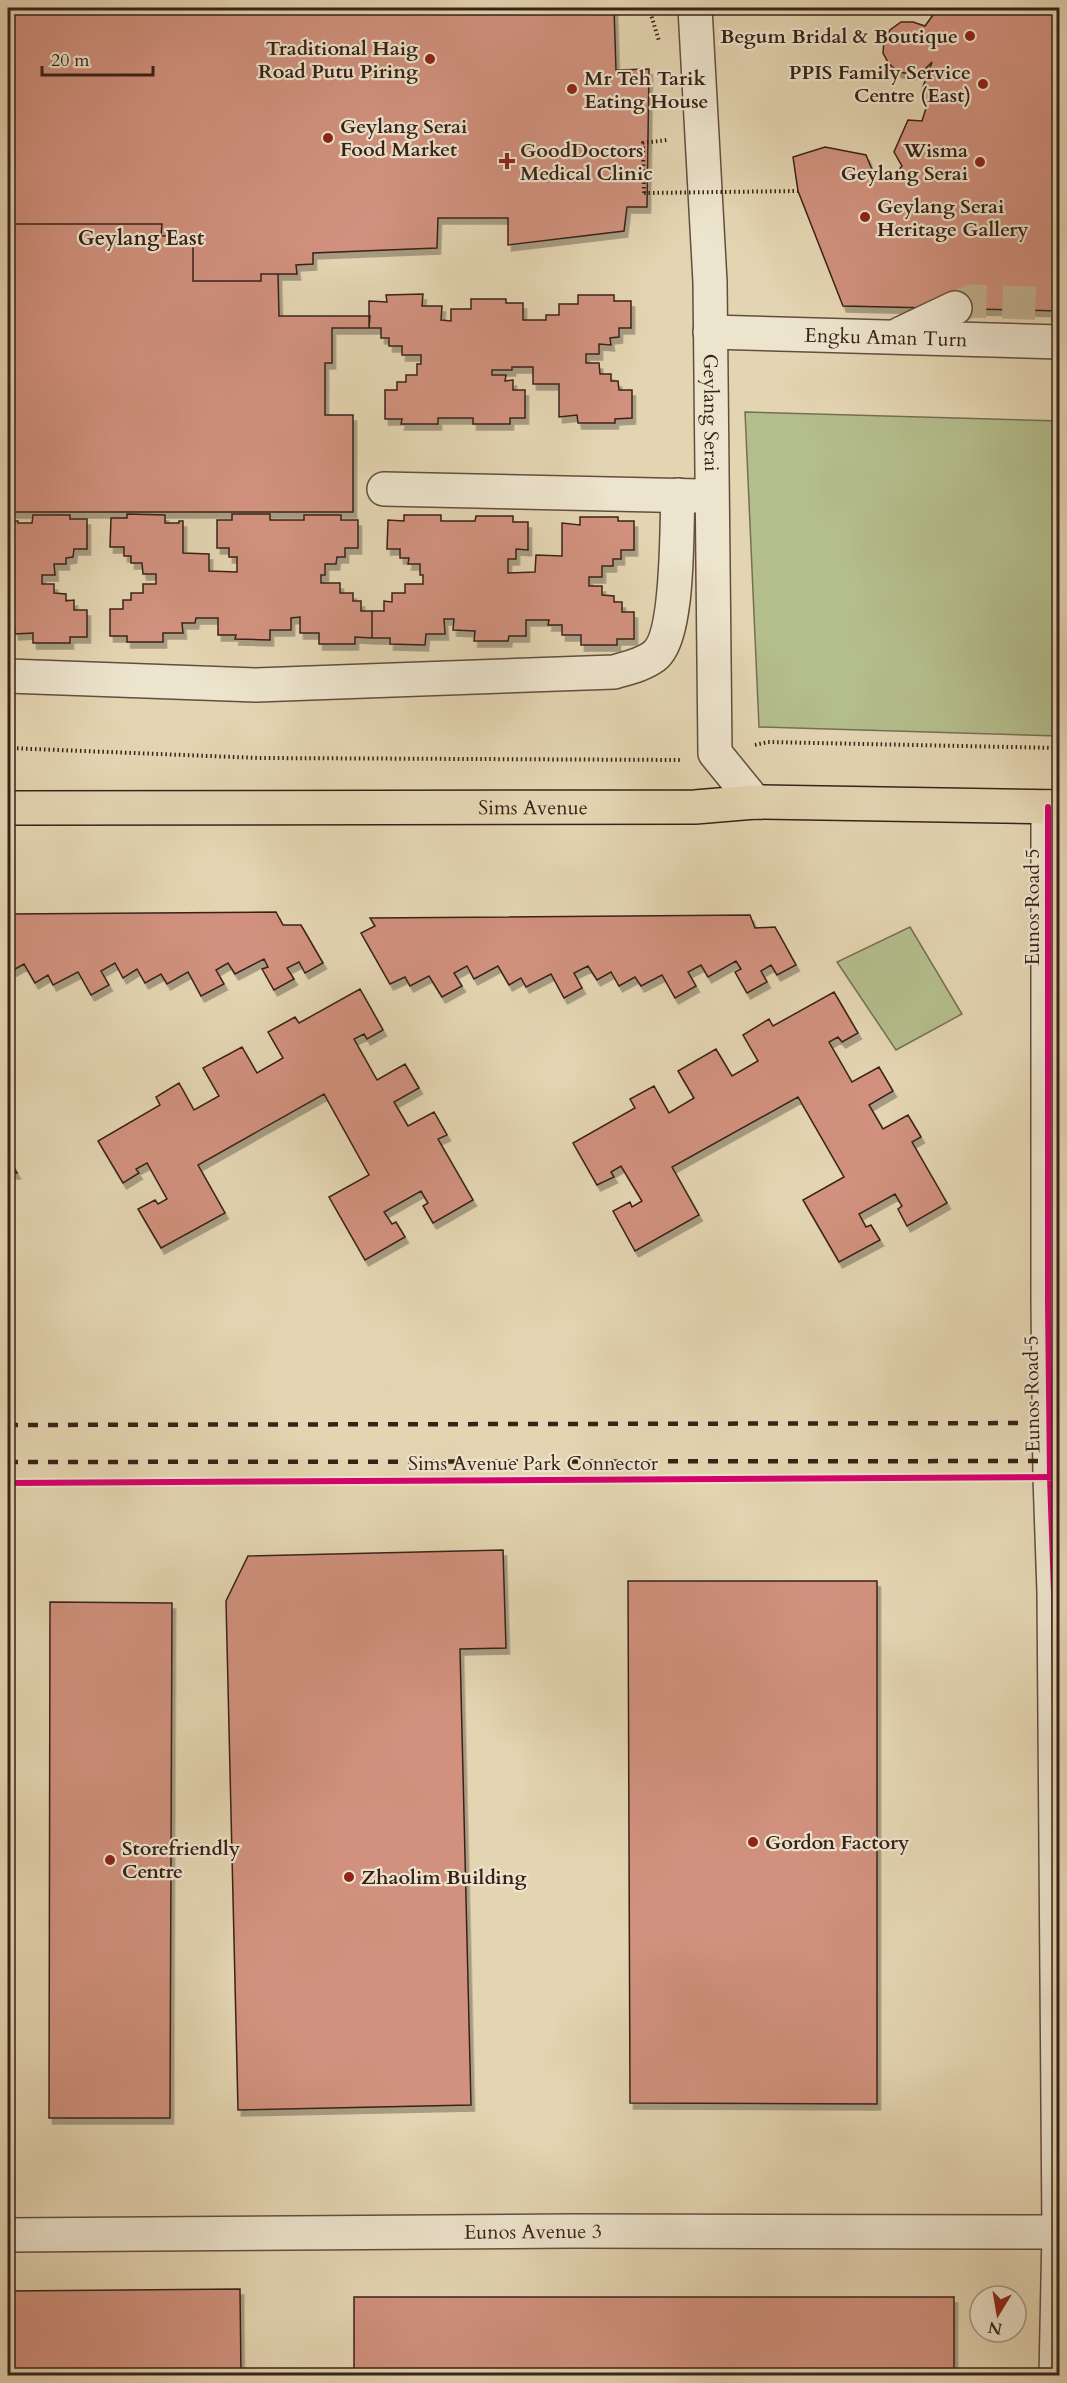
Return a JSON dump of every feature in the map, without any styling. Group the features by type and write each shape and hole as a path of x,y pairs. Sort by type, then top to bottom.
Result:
{"main road":[{"name":"Sims Avenue","path":"8,808 695,807 755,802 1054,807"}],"street":[{"name":"Geylang Serai","path":"695,8 710,282 715,753"},
{"path":"893,337 955,308"},
{"name":"Engku Aman Turn","path":"710,332 1059,342"},
{"path":"384,489 711,497"},
{"path":"8,676 256,685 614,672 655,657 668,637 672,609 678,495"},
{"path":"715,753 755,802"},
{"name":"Eunos Road 5","path":"1054,807 1059,2232 1056,2376"},
{"name":"Eunos Avenue 3","path":"8,2235 573,2231 1059,2232"}],"path":[{"path":"671,140 643,143 644,193 798,191"},
{"path":"8,748 259,758 695,760 715,753 768,742 1059,748"}],"green space":[{"path":"745,412 1059,421 1059,736 759,727"},
{"path":"910,927 962,1014 896,1050 837,962"}],"building":[{"name":"Geylang Serai Food Market","path":"8,8 614,8 616,70 649,69 647,207 627,207 624,231 508,245 508,218 438,218 437,248 313,253 313,264 296,265 297,274 261,274 261,281 193,281 193,235 161,236 162,224 8,224"},
{"name":"Wisma Geylang Serai","path":"938,8 1060,8 1060,311 843,306 798,191 793,157 825,147 866,155 873,172 897,172 902,166 894,152 908,120 922,121 927,105 921,92 932,62 923,71 911,74 899,72 889,64 883,53 884,40 890,30 901,22 913,22 925,26"},
{"path":"8,224 162,224 161,236 193,235 193,281 261,281 261,274 278,274 279,316 370,316 369,328 332,328 332,363 325,363 325,415 353,415 353,512 8,512"},
{"path":"423,294 422,306 442,306 441,320 451,321 451,309 471,309 471,299 506,299 506,303 523,303 523,320 546,320 546,315 559,315 559,304 578,304 578,295 614,295 614,301 631,301 631,328 619,328 619,337 610,338 611,345 599,344 599,354 586,354 586,363 599,363 600,374 611,374 611,381 618,381 619,390 632,390 632,418 615,419 615,423 578,423 577,415 559,417 559,384 533,384 533,367 512,367 512,370 492,370 492,375 506,375 505,381 513,380 513,390 525,390 525,418 510,418 510,424 473,424 473,418 438,418 438,424 401,424 402,419 385,419 385,390 397,390 397,382 406,382 406,375 417,375 417,364 421,364 421,355 402,355 402,346 389,346 389,338 381,338 381,328 369,328 369,301 387,302 386,295"},
{"path":"127,514 165,515 165,523 183,521 183,553 209,554 209,571 237,572 237,557 229,557 229,548 217,548 217,520 232,520 232,514 270,514 270,520 304,520 304,515 341,515 341,520 358,520 358,548 345,548 345,557 337,557 336,564 325,564 325,575 321,575 321,583 340,583 340,593 353,593 353,601 361,601 361,611 372,611 372,638 355,637 355,644 319,644 319,633 300,633 300,617 291,618 291,630 270,630 270,640 235,639 236,635 218,635 218,618 196,618 195,623 182,623 183,633 163,633 163,642 127,642 127,636 110,636 110,609 123,609 123,600 131,600 131,593 143,593 143,584 156,584 156,574 143,574 142,563 131,563 131,556 124,556 124,547 110,547 111,518 127,518"},
{"path":"33,515 70,515 70,519 87,519 87,549 74,549 73,557 66,558 66,564 54,564 55,575 42,575 42,584 54,584 54,593 66,594 66,601 74,600 74,610 87,610 87,637 70,637 70,643 33,643 33,633 15,634 14,623 8,623 8,554 14,554 14,521 32,523"},
{"path":"404,515 441,515 441,521 475,521 476,516 513,516 513,522 528,522 528,550 516,549 516,559 508,559 508,573 535,572 536,555 562,556 562,523 580,525 580,517 618,517 618,521 634,521 634,550 621,550 621,559 613,559 613,566 602,566 602,577 589,577 589,586 602,586 602,595 614,596 614,602 622,602 622,612 634,612 634,639 617,639 617,645 581,645 581,635 562,635 562,625 548,625 549,620 526,620 526,636 509,636 508,641 474,641 475,631 453,630 454,619 444,619 445,634 426,634 425,645 390,644 390,638 372,638 372,611 384,611 384,601 392,602 392,593 405,593 405,584 423,584 420,564 408,564 409,558 400,558 400,549 387,549 388,520 404,521"},
{"path":"276,912 283,925 301,925 323,963 305,973 299,962 287,968 294,979 274,990 262,969 268,967 264,959 235,974 228,963 216,970 224,984 201,996 188,972 167,984 161,974 145,983 137,969 123,978 115,963 101,971 109,985 91,995 78,972 53,985 48,975 35,983 24,964 8,973 8,914"},
{"path":"750,915 755,928 775,927 796,965 777,975 771,965 761,971 767,982 747,993 735,972 741,969 736,961 708,977 701,965 688,972 696,986 675,998 662,975 641,986 635,977 619,986 611,972 597,980 588,966 574,973 582,988 564,998 551,974 526,987 521,978 509,985 498,966 474,979 467,966 454,973 462,986 442,997 429,976 410,986 405,977 390,984 361,933 375,926 370,918"},
{"path":"360,989 383,1030 367,1039 364,1034 354,1039 377,1080 405,1064 419,1088 394,1102 408,1126 434,1112 447,1135 438,1139 473,1200 433,1223 423,1206 428,1203 421,1191 384,1212 392,1224 396,1222 405,1237 365,1260 329,1197 369,1175 324,1094 198,1165 225,1213 161,1248 138,1209 155,1200 158,1204 167,1199 147,1163 136,1169 139,1173 123,1183 98,1141 160,1105 156,1097 179,1083 194,1110 219,1096 203,1068 242,1047 257,1073 283,1058 268,1032 295,1017 299,1023"},
{"path":"834,992 858,1033 842,1042 838,1037 829,1042 852,1082 879,1067 893,1091 869,1105 883,1129 908,1115 921,1137 912,1142 947,1203 907,1226 898,1209 902,1206 895,1194 859,1214 866,1227 871,1225 880,1240 839,1262 803,1200 844,1177 798,1097 672,1167 699,1215 635,1251 613,1211 630,1202 632,1207 642,1201 621,1166 611,1172 614,1177 597,1185 573,1143 635,1108 630,1099 654,1086 669,1113 694,1098 678,1071 716,1049 732,1076 758,1061 743,1035 769,1019 773,1026"},
{"path":"8,1156 17,1173 8,1173"},
{"name":"Zhaolim Building","path":"503,1550 506,1648 460,1649 471,2105 238,2110 226,1601 248,1556"},
{"name":"Gordon Factory","path":"628,1581 877,1581 877,2104 630,2103"},
{"name":"Storefriendly Centre","path":"50,1602 172,1603 170,2118 49,2118"},
{"path":"240,2289 241,2376 8,2376 8,2291"},
{"path":"354,2297 954,2297 954,2376 354,2376"}],"tunnel":[{"path":"955,308 971,301 1060,304"}],"railway":[{"path":"8,1425 1060,1423"},
{"path":"8,1462 1060,1461"}],"cycle path":[{"path":"1048,807 1048,1303 1054,1592 1059,2232 1056,2376"},
{"name":"Sims Avenue Park Connector","path":"8,1483 1057,1477"}],"place":[{"name":"Begum Bridal & Boutique","path":"970,36"},
{"name":"Traditional Haig Road Putu Piring","path":"430,59"},
{"name":"PPIS Family Service Centre (East)","path":"983,84"},
{"name":"Mr Teh Tarik Eating House","path":"572,89"},
{"name":"Geylang Serai Food Market","path":"328,138"},
{"name":"GoodDoctors Medical Clinic","path":"507,161"},
{"name":"Wisma Geylang Serai","path":"980,162"},
{"name":"Geylang Serai Heritage Gallery","path":"865,217"},
{"name":"Gordon Factory","path":"753,1842"},
{"name":"Storefriendly Centre","path":"110,1860"},
{"name":"Zhaolim Building","path":"349,1877"}],"district":[{"name":"Geylang East","path":"141,238"}]}
